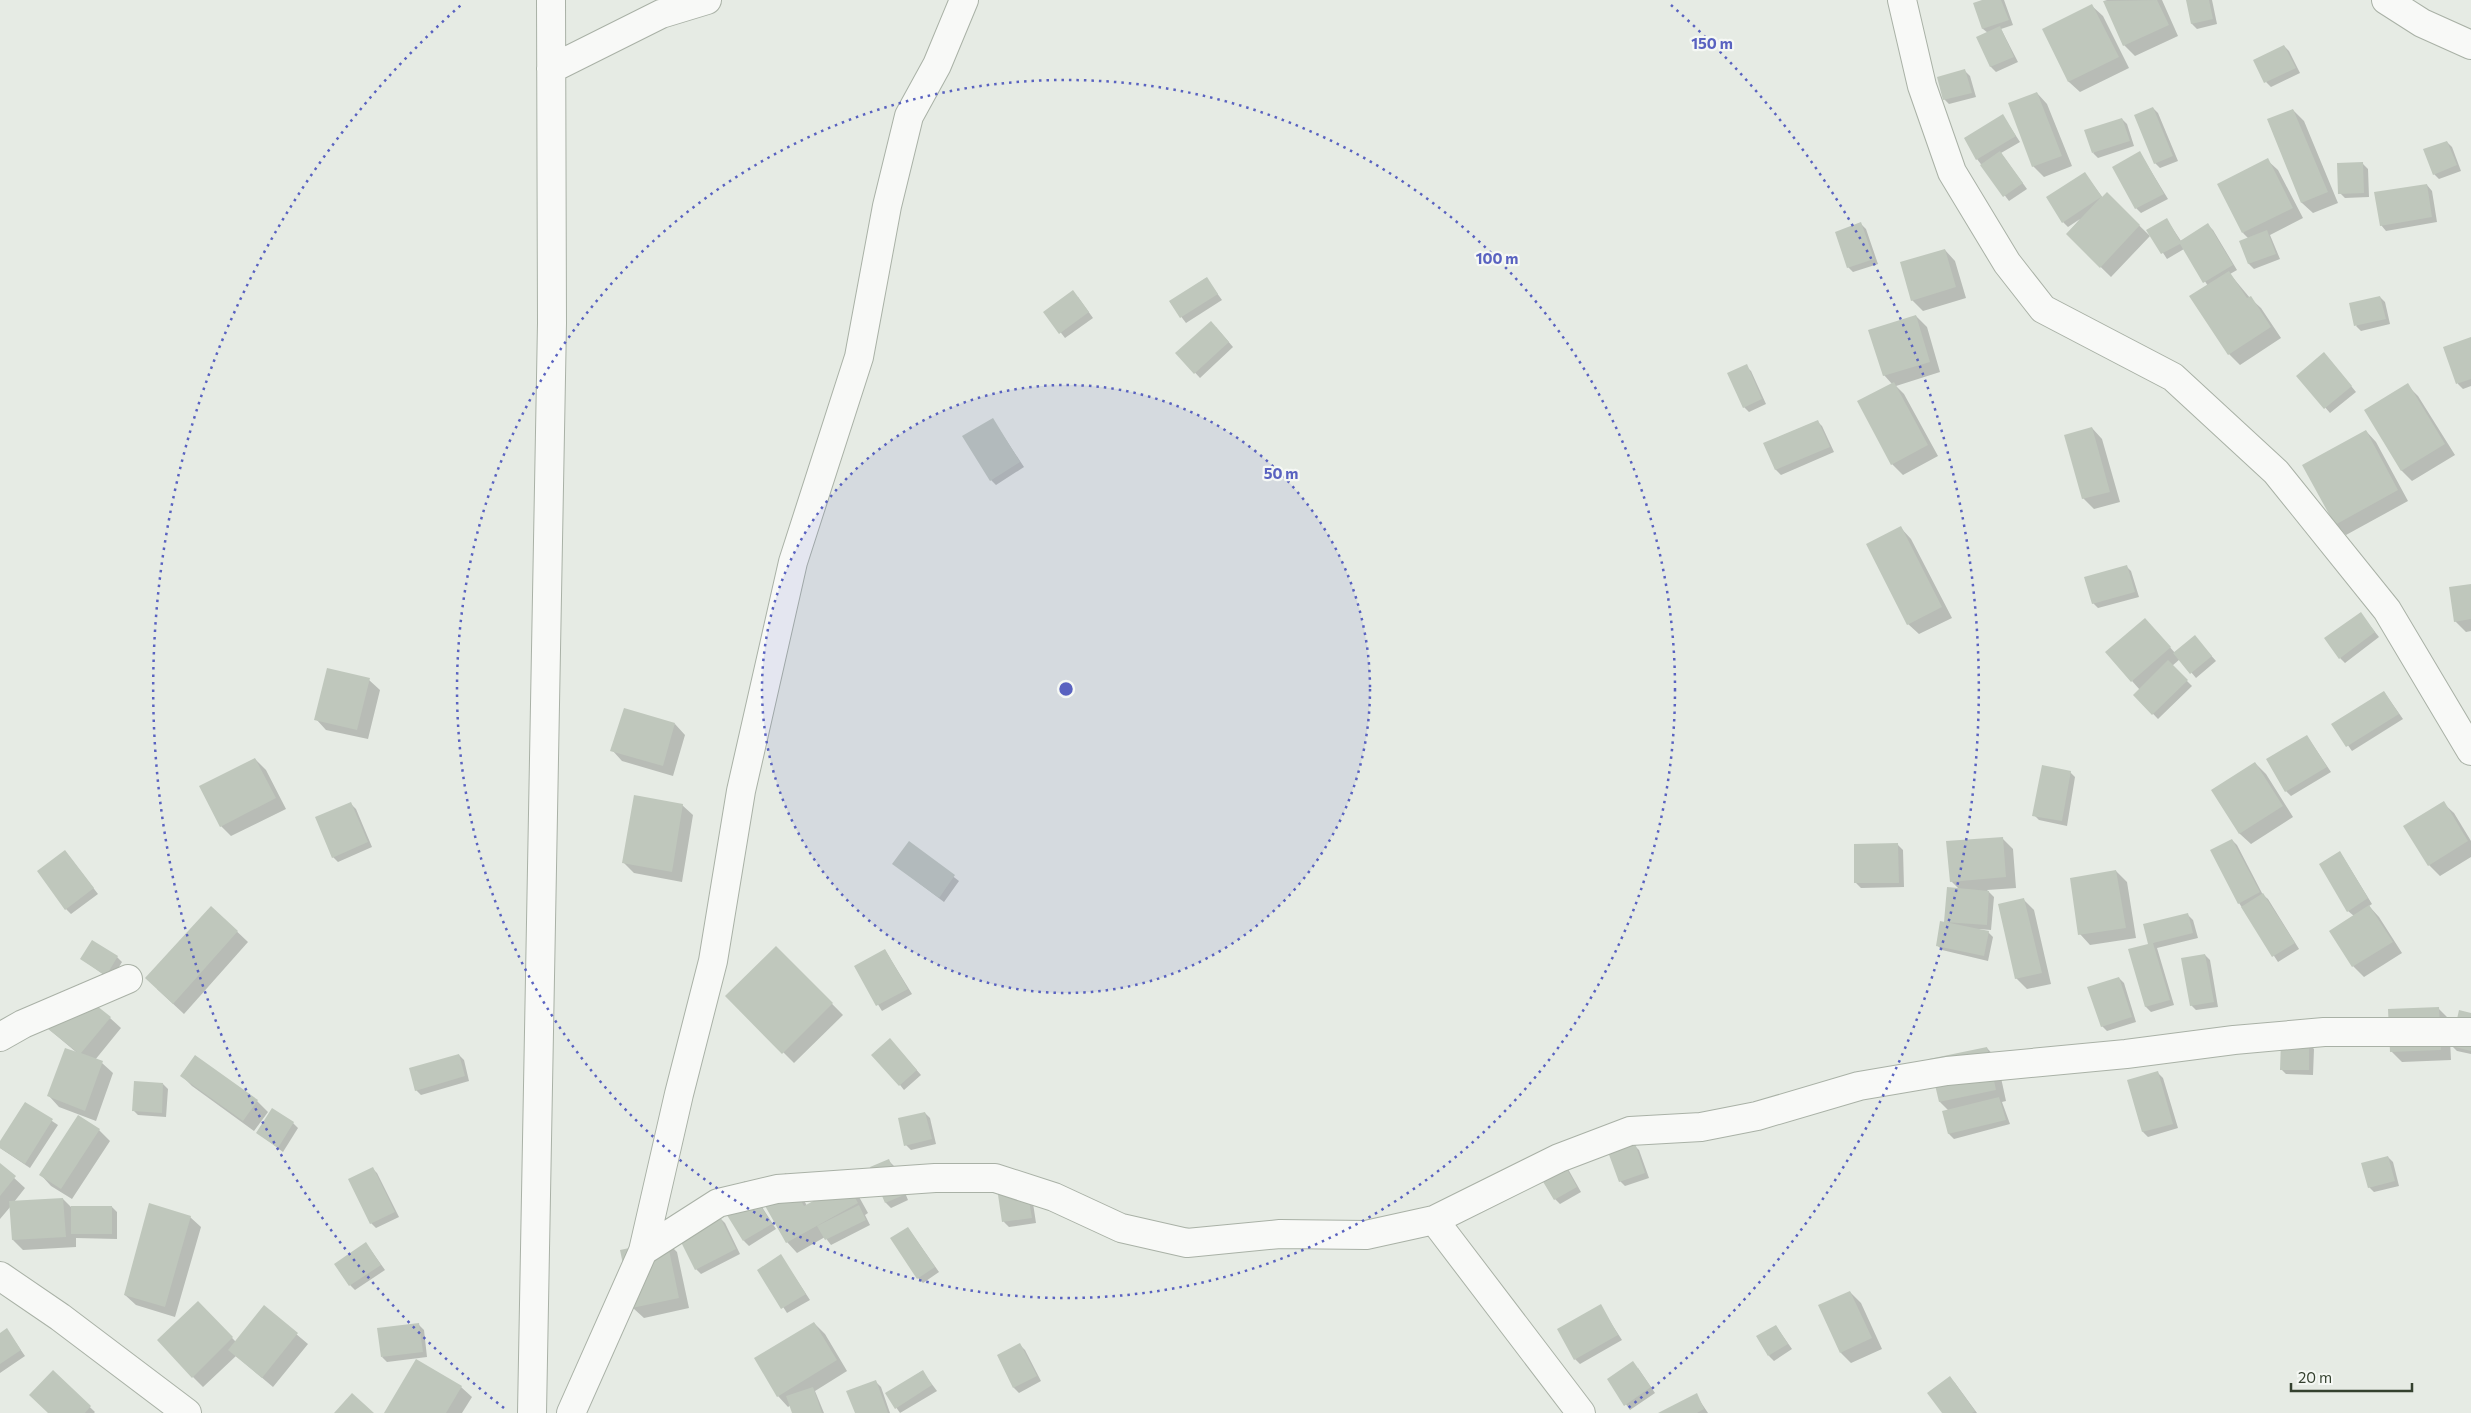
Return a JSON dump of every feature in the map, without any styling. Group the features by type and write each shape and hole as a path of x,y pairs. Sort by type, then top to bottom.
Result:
{"street":[{"path":"532,1413 552,333 551,0"},
{"path":"551,69 661,14 707,0"},
{"path":"571,1413 643,1251 679,1094 713,961 741,790 793,562 859,357 887,206 908,116 937,65 964,0"},
{"path":"1902,0 1922,86 1952,172 2007,263 2043,308 2173,377 2276,472 2387,610 2471,751"},
{"path":"2386,0 2422,23 2471,46"},
{"path":"0,1037 23,1024 128,979"},
{"path":"643,1251 718,1203 777,1189 936,1178 995,1178 1054,1197 1121,1228 1188,1243 1280,1234 1366,1235 1434,1220 1559,1158 1630,1131 1701,1128 1757,1116 1858,1086 1946,1071 2126,1054 2274,1036 2324,1032 2471,1032"},
{"path":"1434,1220 1581,1413"},
{"path":"0,1276 60,1317 187,1413"}],"building":[{"path":"1982,0 2001,0 2009,20 1982,29 1973,3"},
{"path":"2157,0 2169,25 2123,46 2103,1"},
{"path":"2186,0 2209,0 2213,19 2191,24"},
{"path":"2092,4 2119,57 2068,82 2042,29"},
{"path":"2000,26 2014,57 1990,67 1976,37"},
{"path":"2284,45 2296,68 2264,83 2253,60"},
{"path":"1965,69 1972,93 1943,100 1937,77"},
{"path":"2037,92 2062,156 2032,167 2008,103"},
{"path":"2153,107 2173,156 2154,164 2134,115"},
{"path":"2293,109 2328,192 2301,203 2267,119"},
{"path":"2003,114 2016,136 1976,160 1964,138"},
{"path":"2122,118 2130,141 2092,153 2084,130"},
{"path":"2447,141 2457,165 2433,175 2423,149"},
{"path":"2000,151 2023,183 2003,197 1980,165"},
{"path":"2140,151 2164,194 2135,209 2112,167"},
{"path":"2268,158 2293,208 2242,233 2217,184"},
{"path":"2363,162 2364,193 2338,194 2337,163"},
{"path":"2085,172 2102,197 2107,192 2140,225 2100,268 2066,234 2101,197 2062,223 2046,197"},
{"path":"2427,184 2432,217 2380,226 2374,192"},
{"path":"2167,218 2180,241 2208,223 2233,265 2203,283 2180,244 2161,254 2146,230"},
{"path":"1861,222 1874,259 1847,268 1835,232"},
{"path":"2267,230 2276,254 2248,264 2239,241"},
{"path":"1945,249 1956,287 1911,301 1900,262"},
{"path":"2229,271 2247,298 2251,296 2271,327 2228,355 2189,296"},
{"path":"1207,277 1218,294 1180,318 1169,301"},
{"path":"1073,290 1089,312 1059,334 1043,312"},
{"path":"2380,296 2386,319 2354,326 2349,303"},
{"path":"1916,315 1930,362 1883,376 1868,330"},
{"path":"1211,321 1229,342 1194,374 1175,353"},
{"path":"2471,337 2471,379 2456,384 2443,347"},
{"path":"2324,352 2352,386 2324,409 2296,376"},
{"path":"1747,364 1762,399 1743,408 1727,373"},
{"path":"1894,382 1928,445 1891,465 1857,401"},
{"path":"2408,383 2445,444 2401,471 2364,410"},
{"path":"993,418 1020,462 990,481 962,436"},
{"path":"1818,420 1830,447 1775,470 1763,443"},
{"path":"2092,427 2110,492 2082,499 2064,435"},
{"path":"2366,430 2398,490 2335,525 2302,465"},
{"path":"1901,526 1942,607 1907,625 1866,544"},
{"path":"2127,565 2135,592 2092,604 2084,577"},
{"path":"2471,584 2471,619 2454,622 2449,587"},
{"path":"2361,612 2375,632 2339,659 2324,638"},
{"path":"2145,618 2171,647 2131,682 2105,652"},
{"path":"2195,635 2212,656 2190,674 2173,653"},
{"path":"2168,660 2188,680 2152,715 2133,695"},
{"path":"327,668 370,678 357,730 314,720"},
{"path":"2384,691 2399,714 2346,747 2331,724"},
{"path":"624,708 675,723 663,766 610,751"},
{"path":"2307,735 2327,767 2285,792 2266,759"},
{"path":"255,758 276,798 220,827 199,786"},
{"path":"2255,762 2283,806 2239,834 2211,790"},
{"path":"2042,765 2071,771 2062,821 2032,816"},
{"path":"634,795 683,804 672,872 622,863"},
{"path":"2444,801 2468,841 2428,866 2403,826"},
{"path":"351,802 368,842 332,858 315,817"},
{"path":"2003,837 2006,877 1950,882 1946,841"},
{"path":"2232,839 2260,892 2238,904 2210,850"},
{"path":"909,841 955,875 939,898 892,864"},
{"path":"1898,843 1899,883 1854,883 1854,844"},
{"path":"65,850 94,888 65,910 37,871"},
{"path":"2340,851 2368,898 2347,912 2319,864"},
{"path":"2116,870 2126,928 2078,935 2070,878"},
{"path":"1947,887 1989,891 1987,925 1944,922"},
{"path":"2263,893 2295,943 2272,957 2241,907"},
{"path":"2024,898 2042,973 2015,979 1998,904"},
{"path":"2369,905 2393,942 2352,967 2329,931"},
{"path":"211,906 238,931 173,1004 145,978"},
{"path":"2188,913 2193,933 2153,943 2170,1000 2145,1007 2128,949 2148,944 2143,924"},
{"path":"1940,921 1989,931 1984,956 1936,946"},
{"path":"92,940 118,956 106,976 80,959"},
{"path":"776,946 833,1003 782,1054 725,996"},
{"path":"885,949 908,989 876,1006 854,966"},
{"path":"2205,954 2214,1002 2190,1006 2181,958"},
{"path":"2119,977 2132,1017 2101,1027 2087,987"},
{"path":"73,987 111,1017 81,1053 103,1061 85,1111 47,1096 65,1048 77,1052 43,1025"},
{"path":"2439,1007 2441,1050 2390,1052 2388,1009"},
{"path":"2459,1010 2471,1013 2471,1051 2451,1046"},
{"path":"890,1038 917,1070 899,1086 871,1055"},
{"path":"2281,1042 2309,1043 2309,1070 2280,1070"},
{"path":"1987,1047 1996,1090 1939,1102 1929,1059"},
{"path":"459,1054 465,1076 415,1091 409,1068"},
{"path":"195,1055 258,1100 243,1121 180,1076"},
{"path":"2158,1071 2173,1124 2142,1132 2127,1080"},
{"path":"134,1081 163,1083 162,1113 132,1111"},
{"path":"1999,1097 2006,1120 1948,1134 1942,1111"},
{"path":"25,1102 53,1119 25,1164 0,1148 0,1141"},
{"path":"272,1108 294,1122 278,1148 256,1133"},
{"path":"925,1112 932,1139 904,1146 898,1118"},
{"path":"78,1115 100,1129 61,1189 39,1175"},
{"path":"1635,1143 1645,1173 1619,1182 1608,1152"},
{"path":"1554,1146 1577,1187 1554,1200 1530,1160"},
{"path":"2388,1156 2395,1181 2368,1188 2361,1163"},
{"path":"889,1159 904,1195 885,1203 870,1167"},
{"path":"0,1163 16,1176 0,1196"},
{"path":"373,1167 395,1212 370,1224 348,1179"},
{"path":"786,1173 804,1206 847,1183 858,1203 786,1243 756,1190"},
{"path":"745,1181 772,1224 743,1241 717,1199"},
{"path":"1026,1183 1032,1218 1002,1222 997,1188"},
{"path":"63,1198 66,1237 12,1240 9,1201"},
{"path":"149,1203 191,1216 165,1307 124,1295"},
{"path":"859,1205 866,1220 825,1240 817,1226"},
{"path":"71,1206 112,1206 112,1234 71,1234"},
{"path":"720,1217 736,1249 695,1270 679,1238"},
{"path":"908,1227 935,1267 917,1279 890,1238"},
{"path":"667,1240 679,1298 632,1308 620,1250"},
{"path":"366,1242 381,1265 349,1286 334,1264"},
{"path":"781,1254 806,1294 781,1309 757,1270"},
{"path":"1850,1291 1872,1338 1840,1353 1818,1305"},
{"path":"198,1301 233,1337 192,1378 157,1340"},
{"path":"1601,1304 1618,1335 1574,1360 1557,1329"},
{"path":"264,1305 298,1333 262,1378 228,1350"},
{"path":"814,1322 837,1360 777,1397 754,1358"},
{"path":"419,1323 423,1352 381,1357 377,1328"},
{"path":"1776,1325 1788,1344 1768,1356 1756,1336"},
{"path":"7,1328 21,1350 0,1364 0,1333"},
{"path":"1020,1343 1037,1376 1013,1388 997,1355"},
{"path":"416,1359 462,1386 446,1413 384,1413"},
{"path":"1633,1361 1651,1387 1624,1406 1607,1379"},
{"path":"53,1370 91,1406 85,1413 48,1413 29,1395"},
{"path":"923,1370 932,1385 895,1409 885,1393"},
{"path":"1950,1376 1975,1411 1972,1413 1942,1413 1927,1393"},
{"path":"876,1380 888,1413 855,1413 846,1391"},
{"path":"813,1387 822,1413 792,1413 786,1396"},
{"path":"352,1393 374,1413 334,1413"},
{"path":"1697,1393 1704,1409 1697,1413 1658,1413"}]}
